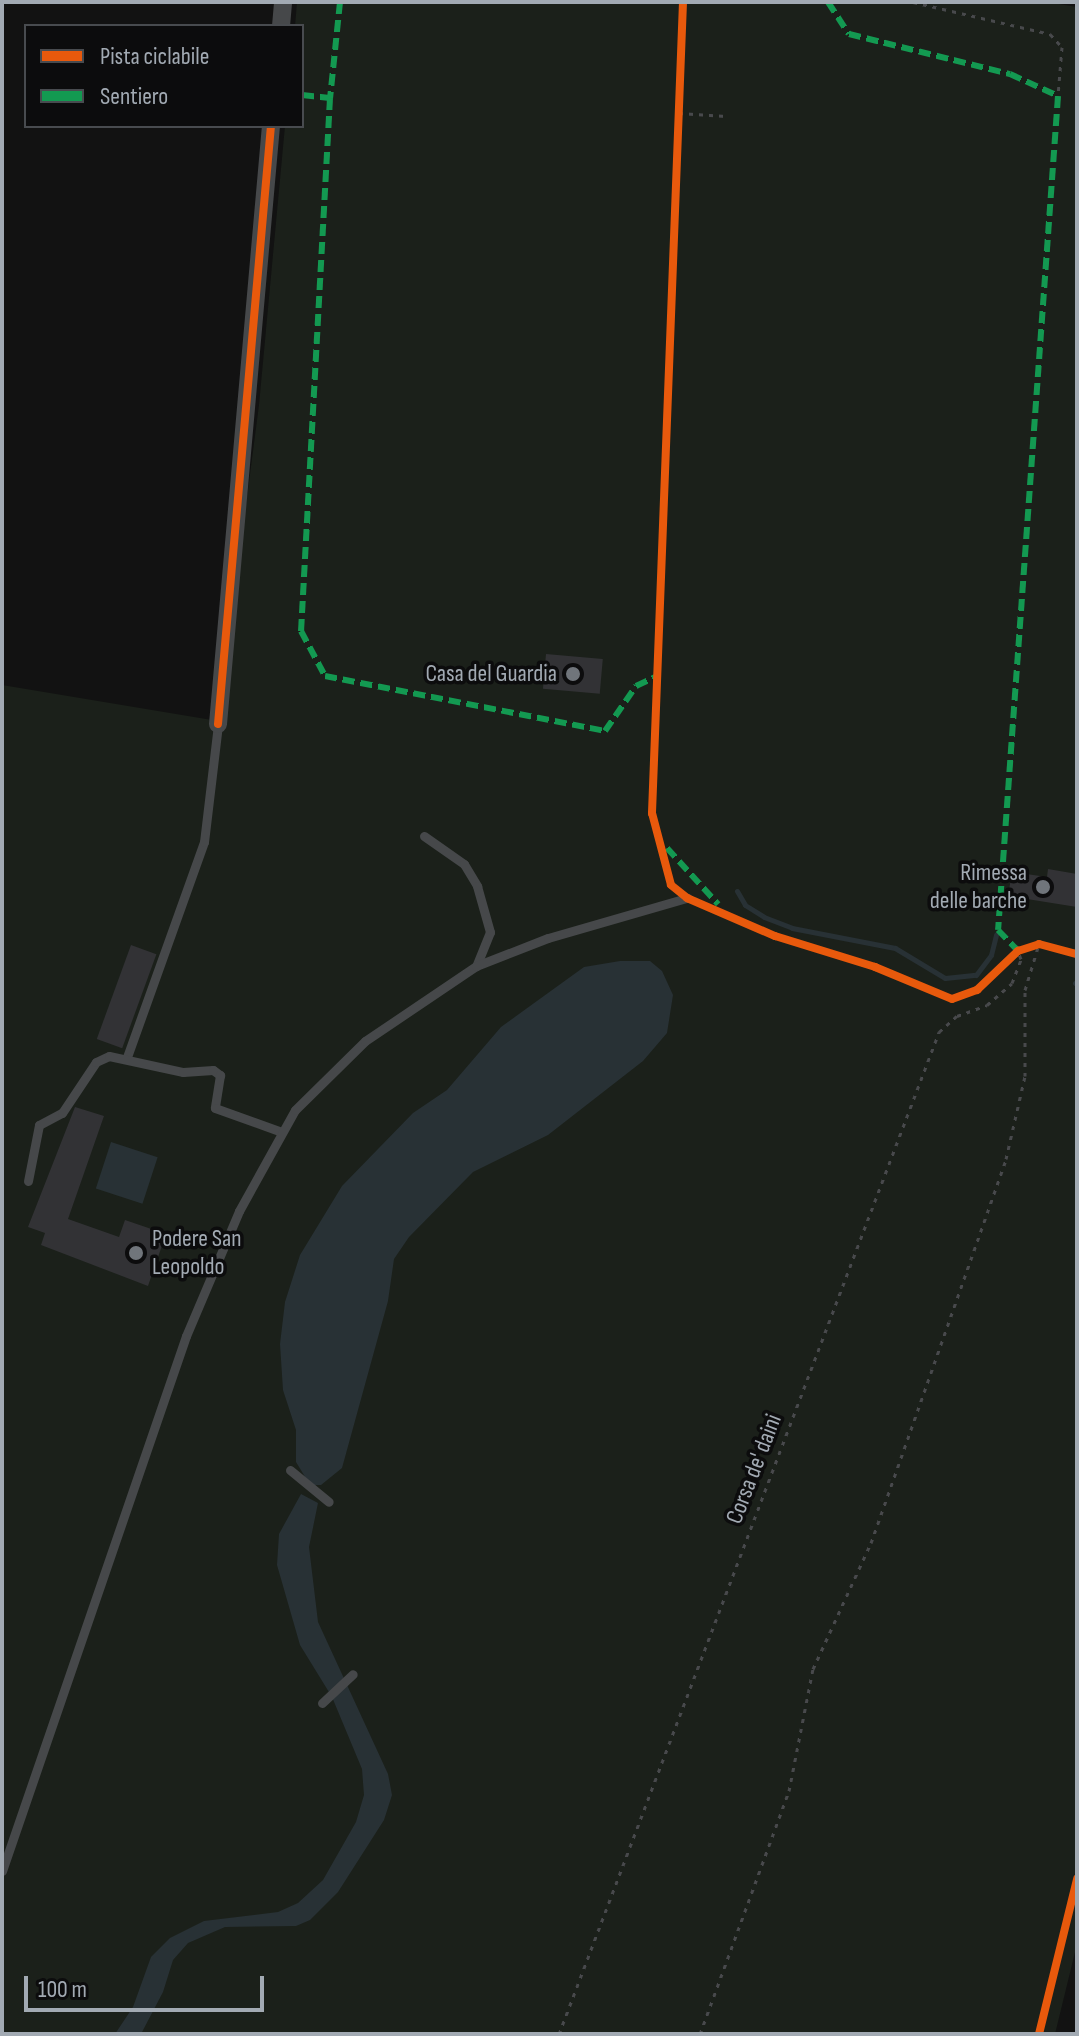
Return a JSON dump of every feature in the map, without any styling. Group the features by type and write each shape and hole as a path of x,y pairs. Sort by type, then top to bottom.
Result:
{"street":[{"path":"281,24 283,2"},
{"path":"218,724 271,128"}],"lane":[{"path":"127,1057 204,842 218,724"},
{"path":"424,836 464,864 477,886 490,932 476,966"},
{"path":"2,1871 186,1336 239,1211 295,1110 365,1041 476,966 548,938 687,898"},
{"path":"28,1181 39,1125 62,1113 96,1062 127,1057 183,1072 213,1070 220,1075 215,1108 282,1132"},
{"path":"290,1470 329,1502"},
{"path":"322,1703 353,1674"}],"path":[{"path":"913,2 1050,34 1062,47 1058,96"},
{"path":"678,128 679,97"},
{"path":"679,113 726,116"},
{"path":"700,2034 789,1791 813,1669 871,1543 1006,1159 1025,1076 1025,990 1039,944"},
{"path":"1006,965 1018,951 1039,944 1052,947"}],"shaded area":[{"path":"297,2 1047,2 1077,7 1077,1944 1055,2034 2,2034 2,685 218,721 259,405 285,128 304,128 304,24 295,24"},
{"path":"620,961 650,961 662,971 673,995 667,1033 643,1061 548,1135 473,1172 409,1237 394,1259 388,1301 342,1468 321,1485 310,1485 296,1462 296,1430 283,1390 280,1344 285,1302 300,1255 342,1186 413,1113 447,1090 501,1027 584,967"},
{"path":"111,1142 158,1157 142,1204 96,1189"},
{"path":"301,1494 318,1503 309,1547 318,1622 388,1774 392,1795 384,1820 338,1892 310,1920 296,1926 225,1927 188,1943 173,1960 163,1992 141,2034 115,2034 133,2007 151,1957 170,1938 204,1921 278,1912 298,1903 323,1880 356,1822 364,1795 362,1769 332,1697 300,1645 277,1565 279,1534"}],"building":[{"name":"Casa del Guardia","path":"546,654 603,659 600,694 543,689"},
{"name":"Rimessa delle barche","path":"1048,869 1077,874 1077,907 1008,896 1012,872 1047,877"},
{"path":"131,945 156,954 122,1048 97,1039"},
{"path":"75,1107 104,1116 68,1219 119,1237 125,1220 166,1234 148,1286 41,1245 45,1233 28,1227"}],"waterway":[{"path":"737,891 745,905 764,917 792,928 895,948 945,978 976,975 991,955 996,935"}],"marked path":[{"path":"340,2 330,98 301,631 325,676 605,731 636,686 657,676"},
{"path":"828,2 849,34 1010,74 1058,96 998,930 1018,951"},
{"path":"304,95 330,98"},
{"path":"667,848 718,904"}],"cycle path":[{"path":"683,2 652,813 671,885 687,898 775,936 875,967 952,999 977,990 1018,951 1039,944 1077,954"},
{"path":"218,724 271,128"},
{"path":"1039,2034 1077,1879"}],"place":[{"name":"Casa del Guardia","path":"573,674"},
{"name":"Rimessa delle barche","path":"1043,887"},
{"name":"Podere San Leopoldo","path":"136,1253"}]}
